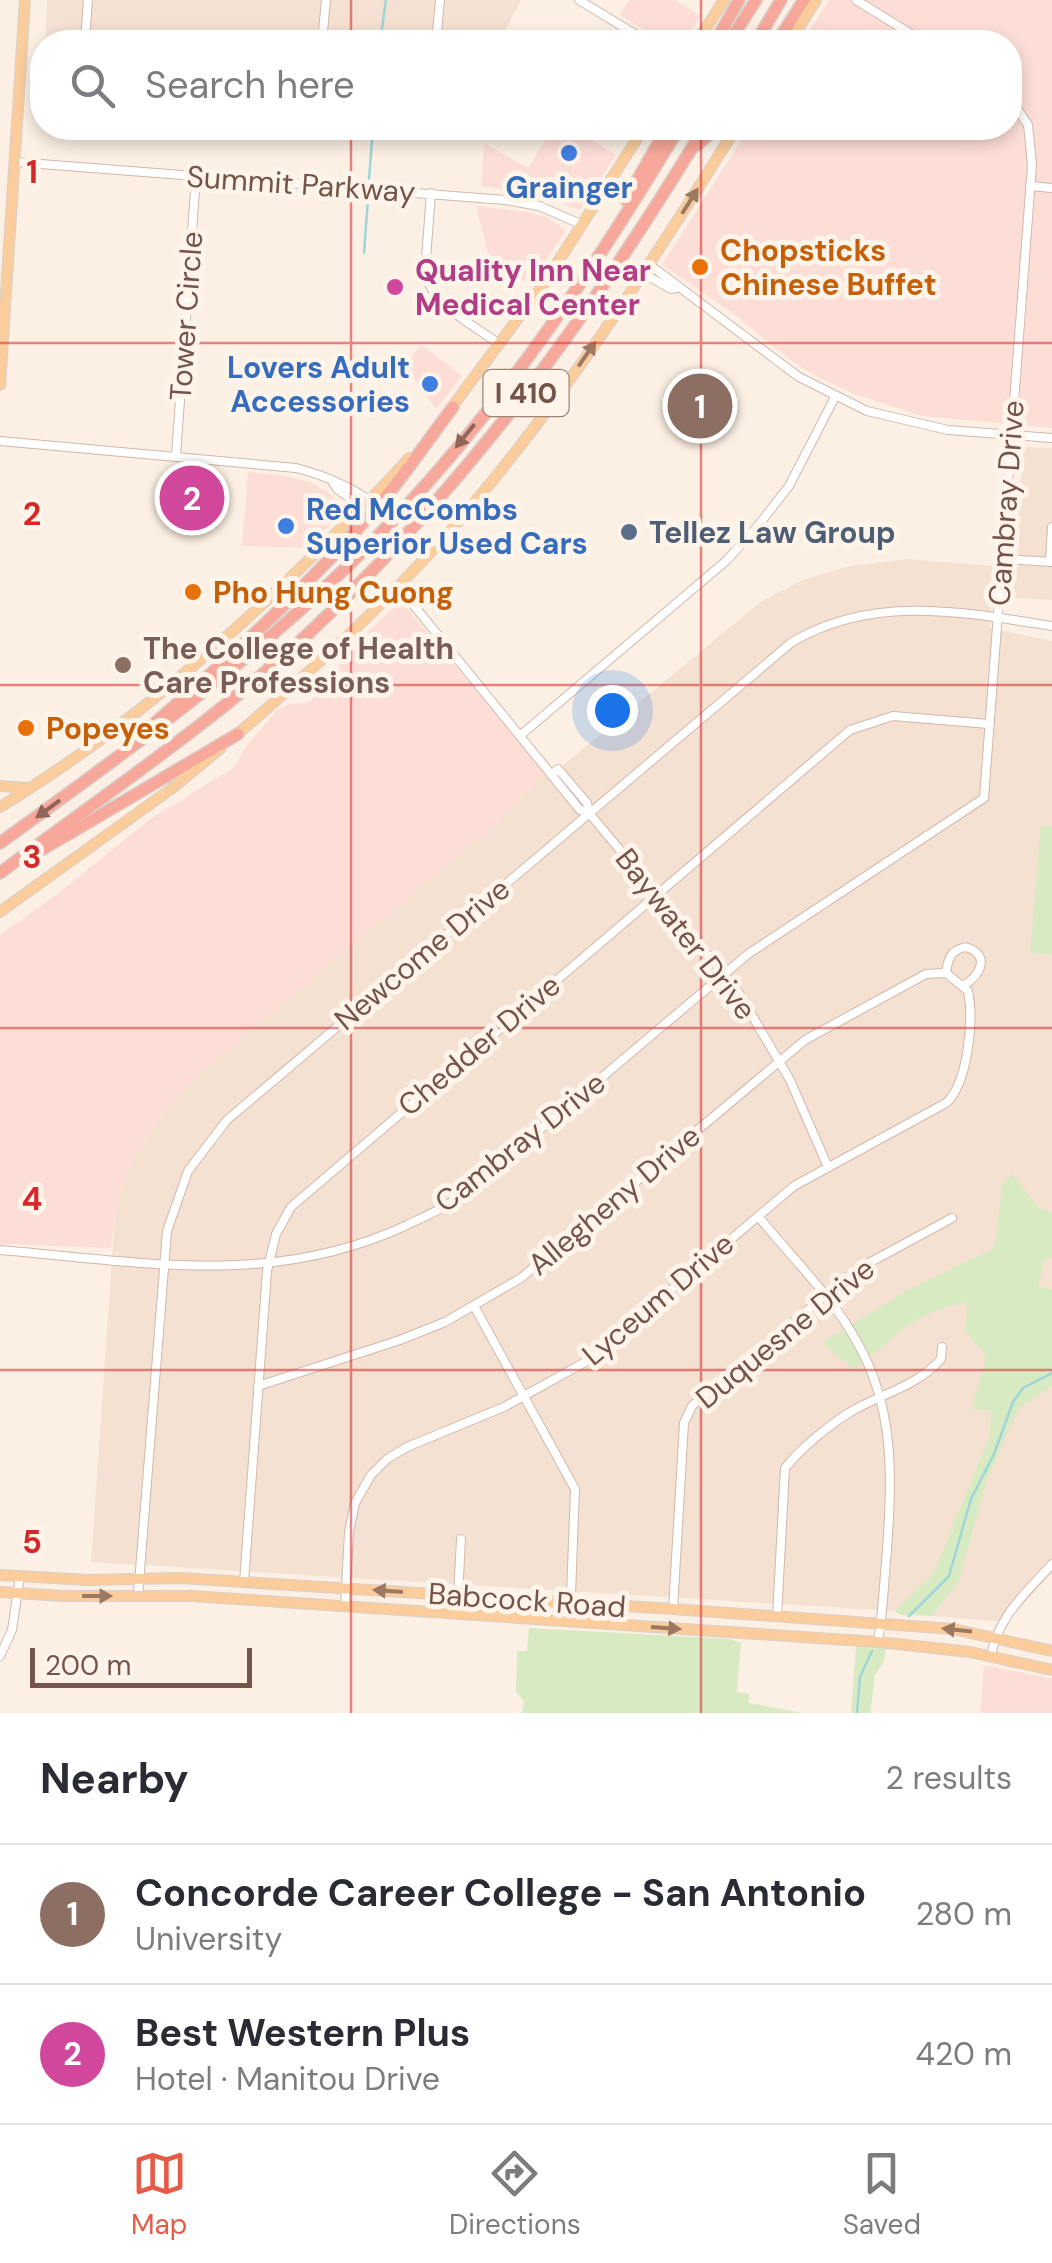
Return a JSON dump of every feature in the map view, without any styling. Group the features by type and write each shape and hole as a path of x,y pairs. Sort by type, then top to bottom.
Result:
{"highway":[{"path":"722,30 739,0"},
{"path":"737,30 756,0"},
{"path":"763,30 782,0"},
{"path":"785,30 804,0"},
{"path":"585,273 660,140"},
{"name":"I 410","path":"0,843 173,718 350,564 400,513 510,379 671,140"},
{"name":"I 410","path":"0,873 205,719 310,632 404,535 468,464 562,348 635,241 697,140"},
{"path":"690,151 702,140"},
{"path":"96,774 242,648 351,536 452,407"},
{"path":"0,873 238,734"}],"main road":[{"path":"0,385 6,231 15,162 25,0"},
{"path":"705,30 724,0"},
{"path":"797,30 816,0"},
{"path":"3,807 206,657 366,504 452,407 499,344 583,226 637,140"},
{"path":"1,909 170,789 238,734 314,668 398,586 515,453 647,269 728,140"},
{"path":"0,786 21,790 36,786"},
{"name":"Babcock Road","path":"0,1575 244,1582 673,1608 953,1629 1052,1650"},
{"name":"Babcock Road","path":"0,1592 345,1606 878,1642 951,1649 1052,1670"},
{"path":"747,1634 748,1614"}],"street":[{"path":"86,30 88,0"},
{"path":"323,30 326,0"},
{"path":"437,30 440,0"},
{"path":"579,0 628,30"},
{"path":"856,0 905,30"},
{"name":"Cambray Drive","path":"0,1250 163,1264 268,1265 358,1245 454,1202 777,933 984,798 1030,186 1032,144 1022,114"},
{"name":"Summit Parkway","path":"15,162 522,202 583,226"},
{"name":"Tower Circle","path":"176,456 196,176"},
{"path":"1030,186 1052,188"},
{"path":"431,193 427,283 439,299 499,344"},
{"path":"647,269 788,370 836,396 906,422 948,430 1052,438"},
{"path":"522,734 726,560 757,527 789,486 836,396"},
{"path":"0,441 296,468 343,482 366,504"},
{"path":"1003,558 1051,562 1052,527"},
{"name":"Baywater Drive","path":"398,586 522,734 525,744 587,804 589,813 724,974 780,1062 828,1167"},
{"path":"676,604 683,612"},
{"name":"Newcome Drive","path":"138,1596 167,1231 178,1190 199,1152 227,1120 775,655 812,630 877,611 998,618 1052,626"},
{"name":"Chedder Drive","path":"244,1582 268,1265 276,1234 298,1199 843,734 860,724 892,716 989,724"},
{"path":"965,810 972,822"},
{"name":"Lyceum Drive","path":"345,1606 355,1503 378,1467 407,1447 480,1418 572,1370 601,1350 794,1186 954,1096 964,1075 966,1058 970,996 964,986 982,968 980,956 965,947 948,958 949,974"},
{"name":"Allegheny Drive","path":"258,1386 400,1340 474,1306 540,1265 806,1040 926,974 949,974"},
{"path":"949,974 964,986"},
{"path":"758,1216 856,1339 881,1398 891,1458 878,1642"},
{"name":"Duquesne Drive","path":"673,1608 686,1416 692,1406 856,1270 952,1218"},
{"path":"474,1306 575,1489 570,1621"},
{"path":"778,1617 785,1468 849,1413 926,1374 941,1359 942,1347"},
{"path":"458,1596 461,1539"},
{"path":"991,1657 1002,1620 1052,1564"},
{"path":"0,1656 12,1630 20,1576"}],"shaded area":[{"path":"47,0 521,0 505,30 46,30"},
{"path":"629,0 676,0 700,16 691,30 645,30 620,15"},
{"path":"829,0 1052,0 1052,428 922,416 854,394 785,356 730,311 662,265 741,140 1022,140 1022,30 810,30"},
{"path":"546,140 592,140 616,155 580,210 537,194 481,186 484,143 528,168"},
{"path":"476,206 528,212 546,217 566,230 530,285 488,254"},
{"path":"421,344 462,376 436,409 405,366"},
{"path":"1023,447 1052,448 1052,600 1012,598"},
{"name":"Red McCombs Superior Used Cars","path":"248,472 311,482 348,506 308,548 242,546"},
{"path":"907,559 992,566 990,628 1052,641 1052,827 1042,826 1031,953 1052,955 1052,1573 1007,1622 932,1616 959,1581 987,1480 1017,1408 991,1410 989,1438 933,1574 894,1611 91,1562 115,1215 127,1173 172,1102 197,1076 494,826 545,772 549,777 762,601 805,579 850,566"},
{"path":"403,604 545,772 494,826 197,1076 172,1102 127,1174 115,1215 111,1248 0,1244 0,935 149,820 233,768 278,709 308,703 352,647 391,610"},
{"path":"984,1665 1052,1679 1052,1713 980,1713"}],"green space":[{"path":"1041,826 1052,827 1052,955 1030,953"},
{"path":"1012,1174 1039,1208 1052,1213 1052,1256 1044,1261 1038,1287 1052,1289 1052,1386 1018,1408 987,1480 959,1581 932,1616 900,1615 894,1611 933,1574 989,1438 991,1410 972,1409 986,1357 965,1330 968,1303 919,1319 854,1369 822,1343 906,1291 995,1248 1002,1185"},
{"path":"529,1628 730,1639 741,1643 737,1692 749,1694 749,1703 802,1713 522,1713 524,1701 516,1692 517,1651 527,1651"},
{"path":"856,1645 886,1648 884,1661 875,1675 870,1713 851,1713"}],"waterway":[{"path":"382,30 386,0"},
{"path":"369,179 372,140"},
{"path":"364,253 368,198"},
{"path":"909,1616 949,1576 971,1499 994,1454 1013,1402 1023,1388 1052,1373"},
{"path":"857,1713 860,1677 872,1651"}],"place":[{"name":"Grainger","path":"569,153"},
{"name":"Chopsticks Chinese Buffet","path":"700,267"},
{"name":"Quality Inn Near Medical Center","path":"395,287"},
{"name":"Lovers Adult Accessories","path":"430,384"},
{"name":"Concorde Career College - San Antonio","path":"700,406"},
{"name":"Best Western Plus","path":"192,498"},
{"name":"Red McCombs Superior Used Cars","path":"286,526"},
{"name":"Tellez Law Group","path":"629,532"},
{"name":"Pho Hung Cuong","path":"193,592"},
{"name":"The College of Health Care Professions","path":"123,665"},
{"name":"Popeyes","path":"26,728"}]}
